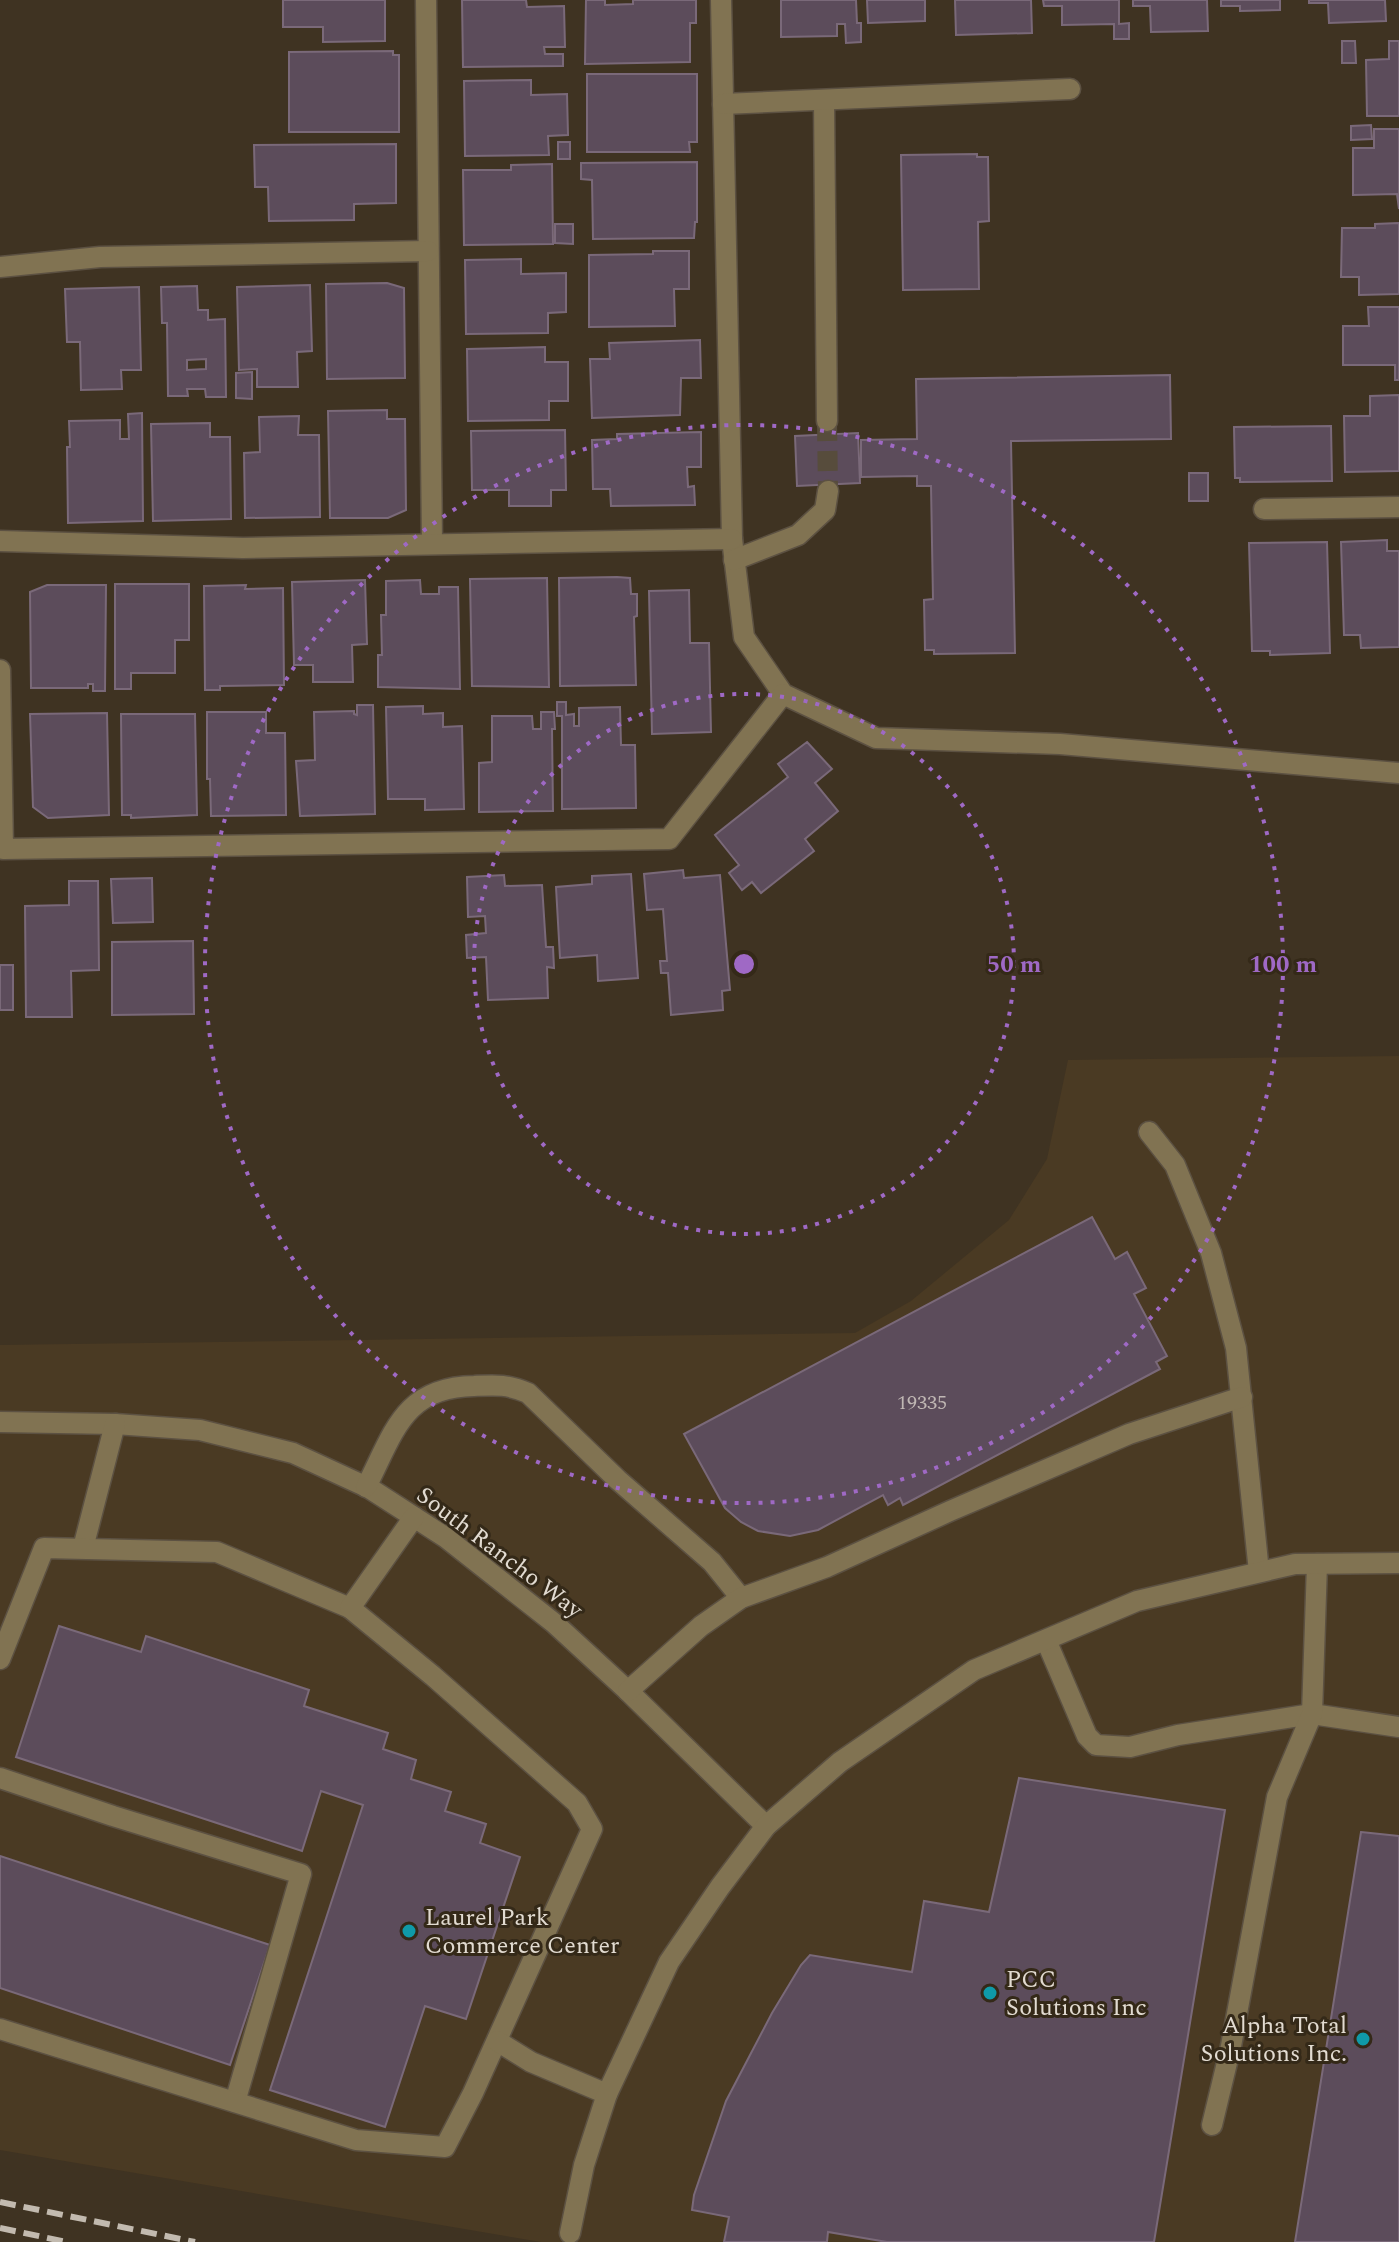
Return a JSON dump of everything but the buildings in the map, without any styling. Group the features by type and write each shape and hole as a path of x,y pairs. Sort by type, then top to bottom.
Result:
{"street":[{"path":"426,0 432,543"},
{"path":"721,0 733,550 744,637 783,694 876,738 1060,744 1399,773"},
{"path":"723,104 1070,89"},
{"path":"824,102 827,421"},
{"path":"0,267 100,257 428,251"},
{"path":"0,541 243,548 432,543 733,550 798,535 825,510 828,491"},
{"path":"1264,509 1399,507"},
{"path":"0,670 3,849 669,839 783,694"},
{"path":"1149,1132 1175,1165 1211,1253 1236,1348 1259,1572"},
{"path":"366,1487 404,1413 426,1396 454,1386 509,1385 528,1393 618,1480 712,1562 741,1598"},
{"path":"628,1691 701,1626 741,1598 827,1567 1129,1434 1242,1397"},
{"name":"South Rancho Way","path":"0,1422 115,1424 200,1430 293,1453 366,1487 445,1537 554,1623 766,1826"},
{"path":"83,1548 115,1424"},
{"path":"350,1608 414,1517"},
{"path":"0,1659 44,1548 217,1552 350,1608 433,1676 577,1803 592,1829 497,2041 445,2147 356,2140 0,2029"},
{"path":"570,2233 584,2165 607,2094 669,1962 766,1826 840,1762 974,1670 1137,1601 1295,1564 1399,1563"},
{"path":"1212,2125 1231,2046 1277,1797 1312,1714 1317,1564"},
{"path":"1046,1640 1087,1736 1096,1745 1130,1747 1178,1735 1312,1714 1399,1727"},
{"path":"0,1778 301,1874 235,2102"},
{"path":"497,2041 531,2062 607,2094"}],"shaded area":[{"path":"1399,1056 1399,2242 541,2242 0,2150 0,1345 855,1333 911,1301 1009,1220 1047,1159 1068,1060"}],"tunnel":[{"path":"827,421 828,491"}],"railway":[{"path":"0,2202 195,2242"},
{"path":"0,2228 67,2242"}],"place":[{"name":"Laurel Park Commerce Center","path":"409,1931"},
{"name":"PCC Solutions Inc","path":"990,1993"},
{"name":"Alpha Total Solutions Inc.","path":"1363,2039"}]}
